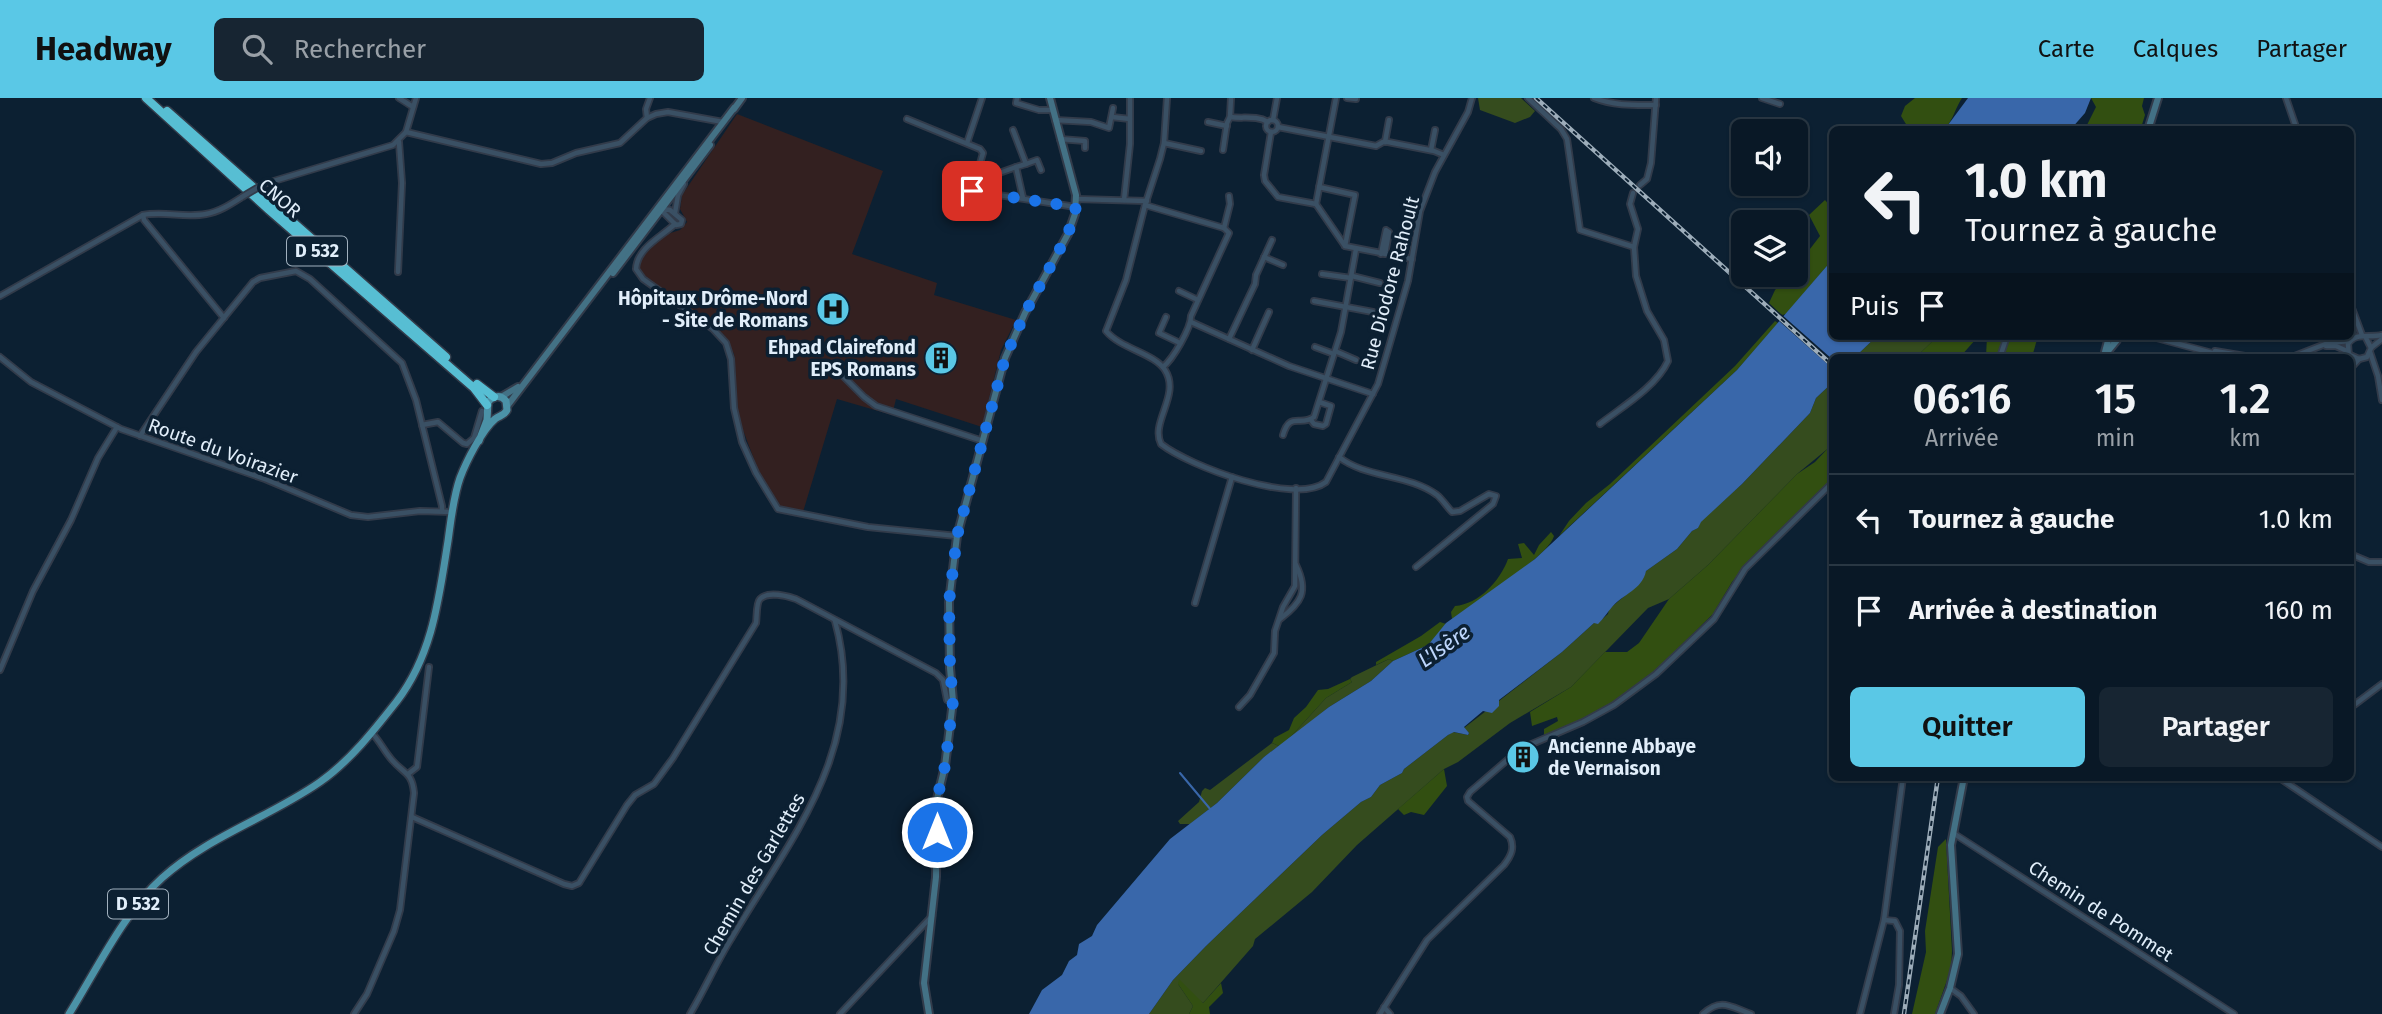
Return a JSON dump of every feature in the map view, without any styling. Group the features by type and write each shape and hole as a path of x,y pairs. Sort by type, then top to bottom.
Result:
{"highway":[{"name":"CNOR","path":"146,98 474,388 486,409"},
{"name":"CNOR","path":"153,98 477,385 497,397"}],"main road":[{"path":"497,397 508,405 506,413 497,417 486,409 497,397"},
{"name":"D 532","path":"479,441 486,409"},
{"name":"D 532","path":"69,1014 134,909 161,879 192,855 323,780 371,732 405,691 427,646 437,610 452,512 461,476 479,441 497,417"}],"street":[{"path":"399,98 413,107"},
{"path":"0,296 143,215 161,212 203,215 219,210 264,184 399,142 406,132 416,98"},
{"path":"647,118 646,109 650,98"},
{"path":"508,405 742,98"},
{"path":"967,143 982,98"},
{"path":"1017,98 1016,103 1039,110 1052,110"},
{"path":"929,1014 924,984 936,877 937,799 945,766 953,701 949,602 957,536 1009,346 1068,234 1076,203 1050,98"},
{"path":"1124,200 1130,144 1130,98"},
{"path":"1167,98 1164,143 1124,288 1105,328 1110,336 1129,349 1163,367 1170,381 1170,392 1159,431 1159,441 1165,447 1231,477 1260,486 1296,488 1295,586 1275,631 1274,653 1250,695 1239,707"},
{"path":"1223,150 1231,98"},
{"path":"1271,132 1266,128 1277,98"},
{"path":"1336,98 1316,204 1345,246 1412,259"},
{"path":"1347,98 1356,99"},
{"name":"Rue Diodore Rahoult","path":"1296,488 1320,487 1326,482 1373,394 1399,314 1420,211 1444,155 1468,112 1472,98"},
{"path":"1528,98 1561,129 1567,139 1580,230 1634,247"},
{"path":"1594,98 1609,104 1626,106 1656,101 1651,163 1647,179 1640,185"},
{"path":"1762,98 1780,104"},
{"path":"2148,126 2158,98"},
{"path":"2286,98 2296,126"},
{"path":"734,108 680,190 676,219 645,250 639,258 636,270 643,279 713,330 726,343 731,359 734,408 742,442 756,473 778,509 867,527 957,536"},
{"path":"1054,120 1091,122 1109,128 1113,108"},
{"path":"406,132 541,164 620,143 647,118 668,112 723,122"},
{"path":"1112,117 1130,119"},
{"path":"1230,117 1244,120 1252,117 1277,123 1278,127 1376,146 1385,142 1444,155"},
{"path":"907,119 980,149 983,153 972,191 1076,203 1124,200 1146,203 1224,228 1229,233 1191,316 1191,322 1174,356 1163,367"},
{"path":"1385,142 1389,120"},
{"path":"1208,122 1227,125"},
{"path":"1271,132 1278,127"},
{"path":"1013,130 1026,164"},
{"path":"1431,150 1434,130"},
{"path":"1271,132 1265,181 1278,197 1316,204"},
{"path":"1059,139 1085,141 1085,148"},
{"path":"398,272 402,183 399,142"},
{"path":"1164,143 1201,151"},
{"path":"1002,172 1037,160 1041,170"},
{"path":"1016,167 1023,198"},
{"path":"584,306 692,171"},
{"path":"1319,187 1355,195 1345,246"},
{"path":"653,214 662,210 670,190"},
{"path":"1600,424 1646,387 1668,361 1664,340 1647,311 1638,283 1634,247 1638,229 1630,204 1633,193"},
{"path":"1224,228 1230,204 1229,196"},
{"path":"662,210 676,219"},
{"path":"143,215 144,220 224,318"},
{"path":"1229,339 1272,240"},
{"path":"1311,420 1334,353 1346,307 1356,249"},
{"path":"1264,257 1283,265"},
{"path":"140,436 196,352 258,279 296,271 303,274 401,360 416,400 442,511"},
{"path":"1322,274 1380,283"},
{"path":"1180,291 1198,300"},
{"path":"1314,301 1373,312"},
{"path":"1252,350 1269,312"},
{"path":"2354,315 2371,350 2382,400"},
{"path":"1166,317 1159,333 1180,343"},
{"path":"1191,322 1252,350 1373,394"},
{"path":"2354,339 2382,337"},
{"path":"2354,365 2382,337"},
{"path":"2105,354 2117,340"},
{"path":"2166,340 2232,354"},
{"path":"2299,354 2328,343 2345,340"},
{"path":"2321,346 2336,346 2349,354"},
{"path":"1315,347 1356,360"},
{"path":"2207,350 2218,354"},
{"path":"2354,356 2377,371"},
{"name":"Route du Voirazier","path":"0,357 32,382 117,427 265,479 351,515 368,517 420,510 452,512"},
{"path":"833,366 863,397 876,406 984,442"},
{"path":"497,397 527,379"},
{"path":"1311,420 1314,424 1326,424 1331,406 1319,402"},
{"path":"422,425 438,422 467,444 474,438 486,409"},
{"path":"1283,435 1287,424 1311,420"},
{"path":"0,670 33,591 71,520 98,458 117,427"},
{"path":"1339,457 1355,466 1410,482 1430,491 1441,498 1452,512 1460,511 1489,494 1496,496 1493,504 1416,567"},
{"path":"1195,603 1231,477"},
{"path":"1380,1014 1427,940 1511,854 1513,846 1510,837 1468,801 1470,792 1520,749 1565,731 1614,705 1656,674 1714,619 1734,584 1751,562 1829,486"},
{"path":"2354,556 2369,562 2382,562"},
{"path":"1279,620 1300,602 1303,587 1295,562"},
{"path":"412,817 564,884 572,886 579,883 635,795 654,784 673,758 755,623 759,600 762,597 783,594 936,673 943,680 947,699 953,701"},
{"name":"Chemin des Garlettes","path":"690,1014 730,940 806,817 824,777 840,716 845,671 835,621"},
{"path":"408,774 417,767 429,667"},
{"path":"2354,705 2382,684"},
{"path":"354,1014 367,994 400,910 414,793 408,774 393,762 382,743 371,732"},
{"path":"1860,1014 1884,920 1902,781"},
{"path":"1940,1014 1950,988 1958,954 1951,845 1963,781"},
{"path":"2283,781 2382,847"},
{"name":"Chemin de Pommet","path":"1954,833 2234,1014"},
{"path":"840,1014 933,916"},
{"path":"1884,920 1895,921 1900,931 1899,985 1894,1014"},
{"path":"1950,988 1961,996 1975,1014"},
{"path":"1703,1014 1716,1004 1722,1004 1751,1014"},
{"path":"1384,1007 1390,1014"}],"shaded area":[{"name":"Hôpitaux Drôme-Nord - Site de Romans","path":"737,114 883,171 852,254 937,283 934,295 1016,320 1001,350 982,427 896,399 892,415 837,399 803,512 780,508 760,475 738,417 734,354 724,335 639,273 641,258 650,247 664,235 680,230 687,222 680,209 682,195"}],"green space":[{"path":"1478,98 1521,98 1535,111 1530,117 1515,123 1480,110"},
{"path":"1915,98 1962,98 1947,126 1907,126 1901,116 1905,106"},
{"path":"2091,98 2144,98 2142,106 2145,115 2142,126 2086,126 2096,107"},
{"path":"1825,200 1829,205 1829,264 1786,314 1782,315 1769,303 1775,290 1778,287 1808,287 1808,252 1820,236 1809,215"},
{"path":"1775,321 1778,323 1737,370 1559,536 1586,503 1610,484 1735,366"},
{"path":"1873,340 1934,340 1919,354 1858,354"},
{"path":"1934,340 1975,340 1963,354 1919,354"},
{"path":"1987,340 2037,340 2033,354 1986,354"},
{"path":"1829,386 1829,448 1797,474 1708,565 1669,599 1648,608 1571,687 1510,723 1458,762 1444,769 1357,845 1312,892 1255,939 1253,946 1203,1003 1178,984 1193,1006 1189,1014 1149,1014 1173,980 1322,835 1361,802 1371,797 1380,785 1402,773 1448,735 1453,732 1468,735 1464,728 1608,614 1609,609 1627,594 1646,571 1677,549 1692,531 1698,528 1700,522 1742,484 1810,413 1816,398"},
{"path":"1829,447 1829,482 1755,555 1732,582 1713,614 1656,670 1614,704 1554,735 1548,737 1544,734 1544,729 1558,721 1557,717 1532,726 1530,712 1571,687 1605,652 1627,652 1639,643 1669,599 1708,565 1797,474 1815,462"},
{"path":"1551,532 1554,536 1538,556 1509,580 1452,619 1451,612 1455,606 1472,601 1488,590 1508,559 1522,558 1518,544 1524,543 1534,555"},
{"path":"1440,622 1446,624 1428,645 1393,661 1389,659 1376,665 1376,662"},
{"path":"1389,659 1393,661 1371,681 1329,707 1286,742 1326,698 1352,682 1352,677"},
{"path":"1350,679 1352,682 1326,698 1286,742 1279,746 1272,743 1274,738 1289,730 1294,718 1318,690 1328,689"},
{"path":"1272,743 1279,746 1217,803 1190,824 1180,824 1178,821 1199,802 1205,788 1210,790"},
{"path":"1444,769 1447,786 1424,815 1411,812 1404,815 1398,809"},
{"path":"1946,839 1951,969 1935,1014 1912,1014 1926,952 1925,931 1938,847"},
{"path":"1179,979 1203,1003 1221,983 1223,993 1209,1007 1210,1014 1189,1014 1193,1006 1178,984"}],"water":[{"path":"1968,98 2091,98 2085,113 2074,126 1947,126"},
{"name":"L'Isère","path":"1829,263 1829,340 1873,340 1858,354 1829,354 1829,386 1816,398 1810,413 1677,549 1646,571 1641,583 1616,602 1598,624 1594,623 1562,652 1499,700 1499,706 1492,713 1483,711 1464,727 1468,735 1454,732 1448,735 1402,773 1380,785 1371,797 1361,802 1322,835 1173,980 1149,1014 1029,1014 1042,990 1062,975 1069,961 1077,955 1079,944 1092,936 1097,925 1170,839 1217,803 1264,757 1329,707 1371,681 1393,661 1428,645 1446,623 1535,559 1737,370"}],"pier":[{"path":"1781,314 1829,356 1829,365 1777,319"}],"waterway":[{"path":"1180,773 1211,810"}],"railway":[{"path":"1536,98 1829,362"},
{"path":"1904,1014 1937,781"}],"place":[{"name":"Hôpitaux Drôme-Nord - Site de Romans","path":"833,309"},
{"name":"Ehpad Clairefond EPS Romans","path":"941,358"},
{"name":"Ancienne Abbaye de Vernaison","path":"1523,757"}],"route":[{"path":"937,832 937,799 945,766 953,701 949,602 957,536 1009,346 1068,234 1076,207 972,191"}]}
